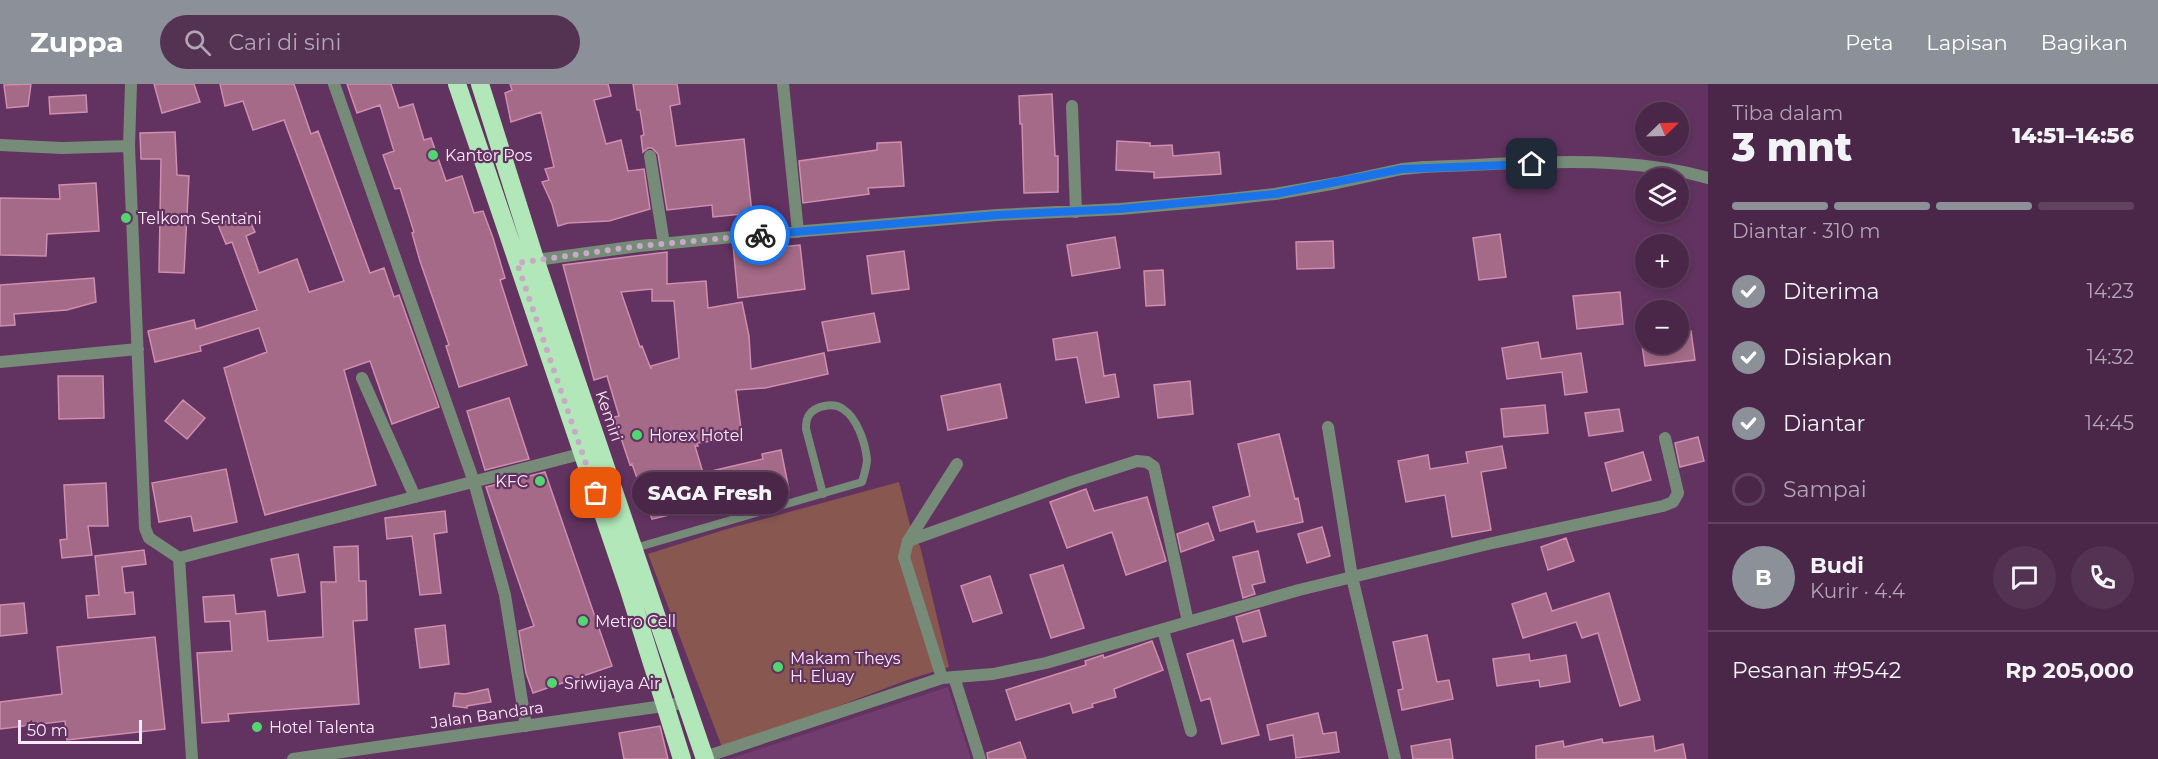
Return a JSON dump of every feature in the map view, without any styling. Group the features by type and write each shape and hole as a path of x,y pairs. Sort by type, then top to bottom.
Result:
{"highway":[{"name":"Kemiri","path":"457,84 517,263 591,451 634,548 684,703 705,758"},
{"name":"Kemiri","path":"480,84 535,260 629,590 682,759"}],"street":[{"path":"131,84 129,146 145,528 149,538 179,558 591,451"},
{"path":"334,84 474,482 505,595 526,726"},
{"path":"783,84 798,232"},
{"path":"1072,106 1076,212"},
{"path":"0,145 62,148 129,146"},
{"path":"651,156 664,244"},
{"path":"517,263 664,244 997,215 1120,209 1275,194 1402,169 1424,167 1602,163 1645,165 1708,178"},
{"path":"0,362 138,349"},
{"path":"362,378 415,497"},
{"path":"1328,427 1352,577 1395,759"},
{"path":"705,758 948,678 993,674 1046,663 1352,577 1488,544 1663,506 1673,502 1678,493 1665,438"},
{"path":"908,542 1072,482 1137,461 1147,462 1154,467 1188,622"},
{"path":"957,464 908,542 904,556 980,759"},
{"path":"179,558 192,759"},
{"path":"1163,630 1191,731"},
{"name":"Jalan Bandara","path":"293,759 684,703"}],"lane":[{"path":"634,548 823,494 862,482 867,460 861,436 852,418 843,409 833,404 810,413 807,420 806,429 823,494"}],"shaded area":[{"path":"899,482 913,537 920,546 949,667 722,747 648,554 727,529"},
{"path":"948,687 971,759 729,759"}],"building":[{"path":"31,84 28,106 7,108 4,85"},
{"path":"154,84 194,84 200,102 162,113"},
{"path":"220,84 294,84 311,134 318,131 370,273 384,268 394,297 399,295 439,407 392,424 370,361 344,370 376,485 265,515 224,368 267,352 259,328 200,346 201,351 155,362 148,331 194,320 196,329 257,310 232,242 226,244 218,225 246,213 255,232 246,236 259,273 297,259 309,292 344,281 284,120 253,130 243,101 225,106"},
{"path":"347,84 391,84 399,108 413,104 424,140 431,138 446,181 462,176 474,213 483,211 493,238 505,278 500,280 527,365 459,387 446,346 449,345 420,261 412,233 414,232 400,188 395,189 383,155 394,151 380,105 357,113"},
{"path":"510,84 608,84 611,96 594,100 606,144 621,140 628,171 644,169 650,209 609,221 568,223 558,226 552,204 542,182 549,180 545,169 554,167 541,112 511,122 505,93 512,90"},
{"path":"633,84 677,84 680,104 670,106 676,146 744,139 752,213 713,217 712,205 667,210 658,154 652,148 643,152 641,136 644,135"},
{"path":"1052,94 1055,156 1058,156 1058,192 1024,193 1019,96"},
{"path":"86,95 87,112 50,114 49,97"},
{"path":"175,132 177,175 189,176 184,273 159,272 161,159 141,159 140,133"},
{"path":"1117,141 1150,143 1150,146 1172,145 1173,156 1219,152 1221,174 1154,178 1154,172 1116,170"},
{"path":"901,142 904,186 868,188 869,194 803,203 799,161 877,150 877,143"},
{"path":"96,183 99,231 47,234 46,256 0,255 0,198 60,199 59,185"},
{"path":"1500,234 1506,277 1479,280 1473,238"},
{"path":"1115,237 1120,268 1072,276 1067,245"},
{"path":"1333,241 1334,268 1297,269 1296,242"},
{"path":"758,243 759,249 800,245 805,289 738,298 733,245"},
{"path":"904,251 909,289 872,294 867,256"},
{"path":"667,252 667,284 706,281 708,308 742,302 749,336 751,369 824,353 828,374 765,388 736,390 742,437 697,443 698,446 695,446 703,473 763,459 762,454 781,450 789,490 765,494 766,499 742,505 741,498 652,519 614,417 619,416 607,376 594,380 563,265","holes":["652,289 652,301 674,301 679,358 651,366 651,369 642,346 640,347 621,292"]},
{"path":"1163,270 1165,305 1146,306 1144,271"},
{"path":"94,278 96,302 67,310 14,314 15,325 0,326 0,285"},
{"path":"1620,292 1623,324 1577,329 1573,296"},
{"path":"874,313 880,342 828,351 822,322"},
{"path":"1689,331 1691,331 1695,360 1645,366 1643,354 1689,354"},
{"path":"1097,332 1104,376 1115,374 1119,397 1086,403 1077,357 1056,360 1053,339"},
{"path":"1538,342 1541,359 1581,353 1587,392 1565,395 1562,372 1507,379 1502,348"},
{"path":"58,376 103,376 104,418 59,419"},
{"path":"1190,381 1193,414 1158,418 1154,385"},
{"path":"1000,384 1007,418 948,430 941,396"},
{"path":"509,398 529,459 485,470 467,411"},
{"path":"183,400 205,418 187,439 165,421"},
{"path":"1545,405 1548,433 1504,437 1501,409"},
{"path":"1619,409 1623,431 1589,436 1585,413"},
{"path":"1279,434 1303,522 1257,532 1254,521 1220,531 1213,507 1250,496 1238,444"},
{"path":"1698,437 1704,461 1680,467 1675,443"},
{"path":"1502,446 1506,468 1481,472 1491,530 1452,537 1445,495 1406,502 1398,461 1428,455 1430,469 1468,463 1466,452"},
{"path":"1643,452 1651,480 1612,491 1605,463"},
{"path":"226,469 237,522 194,531 191,516 159,522 152,483"},
{"path":"545,472 612,666 533,693 526,673 519,631 534,626 486,487"},
{"path":"106,483 108,526 88,526 92,555 62,558 60,540 67,539 64,485"},
{"path":"1086,489 1094,511 1147,497 1166,561 1126,575 1112,532 1067,548 1050,502"},
{"path":"445,511 447,532 434,534 441,593 420,595 412,536 387,539 385,518"},
{"path":"1208,523 1214,540 1181,552 1177,534"},
{"path":"1322,527 1330,556 1307,563 1298,534"},
{"path":"1566,538 1574,561 1548,570 1541,547"},
{"path":"358,546 359,581 366,581 367,620 353,621 359,704 228,714 229,721 202,723 197,653 232,651 230,621 205,622 203,597 234,595 236,614 265,611 268,641 323,637 321,582 336,582 334,547"},
{"path":"144,550 146,564 122,567 125,593 133,592 135,614 88,618 86,596 99,595 95,556"},
{"path":"1258,551 1265,582 1252,585 1255,594 1243,598 1233,557"},
{"path":"298,554 305,592 278,596 271,559"},
{"path":"1063,565 1084,628 1051,638 1030,575"},
{"path":"990,576 1002,613 973,622 961,586"},
{"path":"1546,593 1552,611 1609,593 1640,700 1620,706 1598,633 1582,638 1576,622 1523,638 1512,604"},
{"path":"24,603 27,633 0,636 0,605"},
{"path":"1259,610 1266,636 1243,642 1236,617"},
{"path":"445,625 449,664 420,668 415,629"},
{"path":"1427,635 1437,682 1449,680 1453,699 1402,710 1398,690 1403,689 1393,642"},
{"path":"155,637 165,729 67,740 65,721 0,729 0,702 62,694 57,647"},
{"path":"1233,640 1259,735 1222,744 1210,698 1201,701 1187,654"},
{"path":"1152,641 1163,670 1114,689 1116,697 1092,704 1093,707 1073,713 1070,703 1016,720 1006,690 1086,665 1085,661 1103,655 1104,658"},
{"path":"1529,654 1530,661 1566,655 1570,682 1540,687 1539,680 1497,686 1493,659"},
{"path":"488,689 491,702 467,706 467,708 453,706 455,693 465,694"},
{"path":"1318,713 1323,734 1336,732 1339,752 1296,758 1293,735 1270,740 1267,725"},
{"path":"660,726 668,759 624,759 619,733"},
{"path":"1653,736 1655,751 1683,744 1686,759 1536,759 1536,746 1563,741 1564,747 1602,739 1603,743"},
{"path":"1450,739 1453,759 1413,759 1411,746"},
{"path":"1020,742 1026,759 988,759 987,753"}],"way so far":[{"path":"596,493 517,263 639,246 760,235"}],"place":[{"name":"Kantor Pos","path":"433,155"},
{"name":"Telkom Sentani","path":"126,218"},
{"name":"Horex Hotel","path":"637,435"},
{"name":"KFC","path":"540,481"},
{"name":"SAGA Fresh","path":"596,493"},
{"name":"Metro Cell","path":"583,621"},
{"name":"Makam Theys H. Eluay","path":"778,667"},
{"name":"Sriwijaya Air","path":"552,683"},
{"name":"Hotel Talenta","path":"257,727"}],"route":[{"path":"760,235 997,215 1120,209 1211,201 1275,194 1402,169 1532,164"}]}
